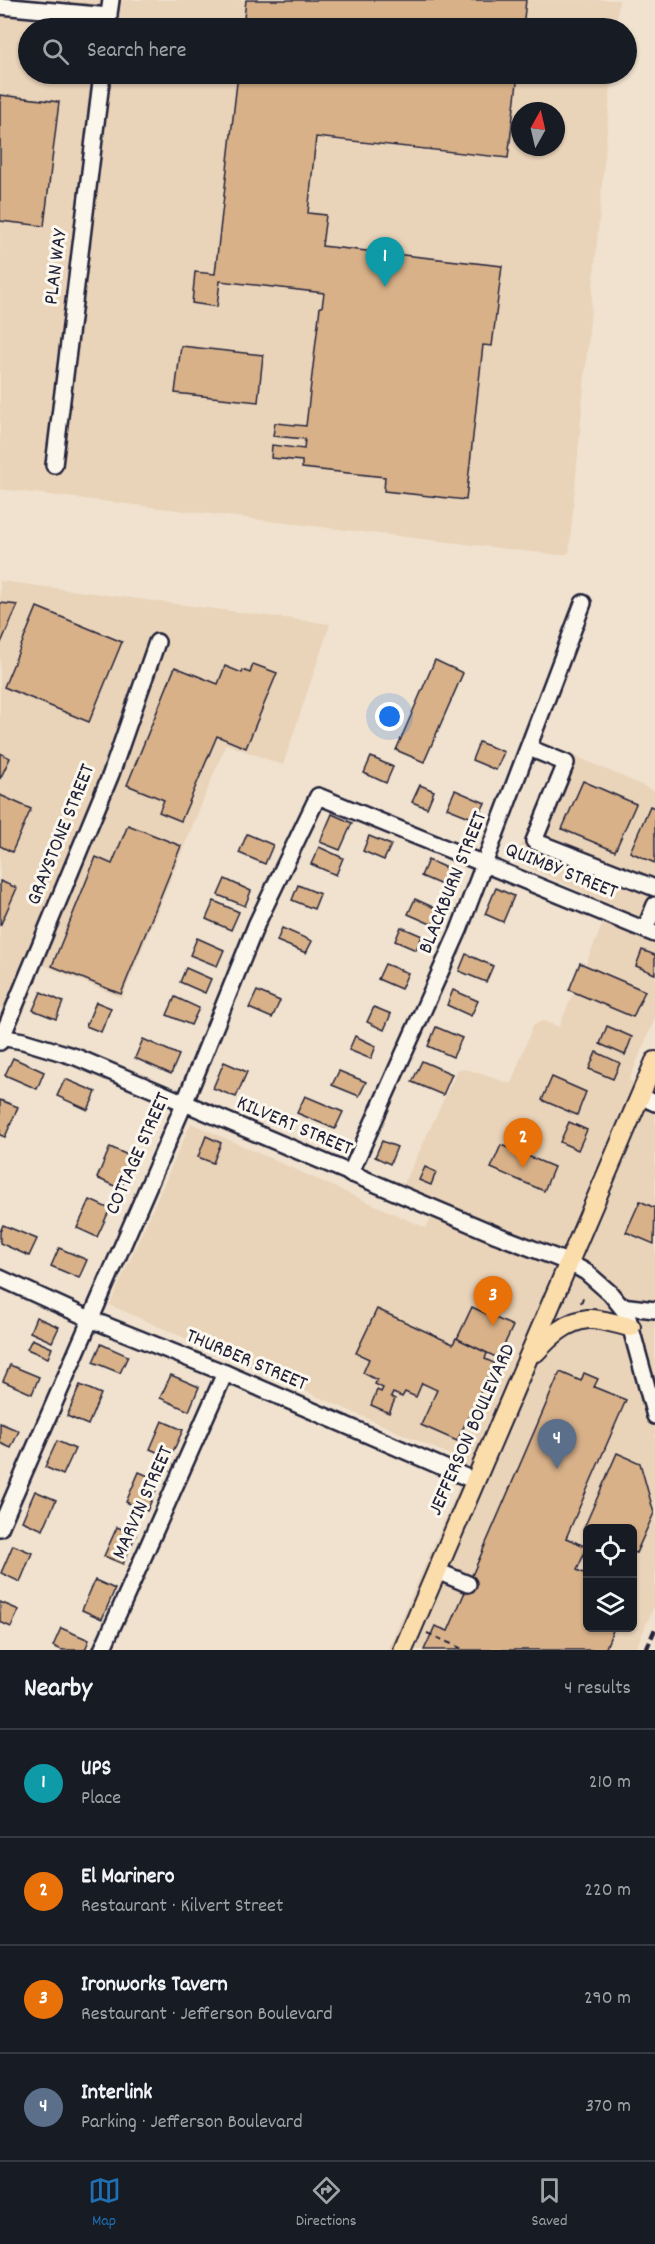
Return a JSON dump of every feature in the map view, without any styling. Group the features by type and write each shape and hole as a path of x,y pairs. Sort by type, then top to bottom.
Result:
{"main road":[{"name":"JEFFERSON BOULEVARD","path":"402,1650 570,1263 647,1100 655,1061"},
{"path":"529,1360 552,1336 568,1324 588,1319 631,1327"}],"street":[{"path":"109,18 111,0"},
{"path":"0,6 81,18"},
{"name":"PLAN WAY","path":"54,465 101,84"},
{"name":"BLACKBURN STREET","path":"350,1174 459,930 583,603"},
{"name":"GRAYSTONE STREET","path":"1,1039 111,774 157,642"},
{"path":"529,748 566,763 534,841 655,888"},
{"name":"QUIMBY STREET","path":"318,796 650,931"},
{"name":"COTTAGE STREET","path":"0,1528 184,1104 257,923 318,796"},
{"path":"650,931 655,905"},
{"name":"KILVERT STREET","path":"1,1039 23,1041 76,1057 350,1174 570,1263 586,1272 621,1306 631,1327 655,1416"},
{"name":"THURBER STREET","path":"0,1278 90,1319 225,1373 475,1481"},
{"path":"621,1306 655,1310"},
{"name":"MARVIN STREET","path":"102,1650 225,1373"},
{"path":"436,1571 468,1584"}],"path":[{"path":"431,1635 465,1650"}],"shaded area":[{"path":"0,0 619,0 617,18 18,18 18,84 611,84 569,553 559,555 0,489"},
{"path":"0,581 330,624 283,765 226,744 122,998 41,964 21,1003 0,1009"},
{"path":"575,756 655,791 655,1018 629,1080 655,1091 655,1604 635,1650 388,1650 459,1487 464,1461 110,1305 191,1123 426,1228 434,1212 399,1195 458,1069 469,1070 511,1084 533,1025 543,1021 559,1027 611,905 512,860"}],"building":[{"path":"246,0 526,0 524,18 244,18"},
{"path":"237,84 517,84 515,102 511,102 508,158 316,137 308,213 326,215 322,246 502,266 492,346 483,345 466,500 384,491 385,477 302,468 302,461 271,458 272,445 304,449 305,439 273,436 275,423 306,426 320,307 322,307 324,293 220,281 217,307 192,303 195,272 215,274"},
{"path":"0,95 59,102 44,226 0,221"},
{"path":"181,346 263,355 258,402 175,393"},
{"path":"0,603 18,605 0,645"},
{"path":"37,607 122,642 89,722 4,687"},
{"path":"435,660 463,673 424,762 396,750"},
{"path":"253,664 277,673 246,748 217,736 181,821 159,812 164,800 127,785 175,667 218,684 225,666 242,673 243,670 250,673"},
{"path":"479,742 504,752 496,770 472,760"},
{"path":"0,753 10,758 0,779"},
{"path":"371,757 393,767 386,783 364,773"},
{"path":"583,781 636,804 615,851 562,829"},
{"path":"420,785 434,791 427,808 412,802"},
{"path":"455,790 485,803 477,820 447,808"},
{"path":"0,795 31,809 12,852 0,846"},
{"path":"650,806 655,808 655,863 630,852"},
{"path":"332,814 352,823 340,850 320,842"},
{"path":"128,825 181,846 121,994 52,966 96,857 112,864"},
{"path":"247,834 273,845 265,864 239,853"},
{"path":"369,836 391,845 384,860 363,851"},
{"path":"319,847 343,858 336,875 311,864"},
{"path":"428,860 451,870 444,886 421,876"},
{"path":"225,879 251,891 245,906 218,895"},
{"path":"0,881 17,888 0,926"},
{"path":"298,885 320,894 314,909 292,900"},
{"path":"496,888 514,896 503,922 485,914"},
{"path":"415,899 439,910 433,925 408,914"},
{"path":"214,901 239,912 231,930 206,919"},
{"path":"401,927 422,936 416,950 395,941"},
{"path":"282,928 312,941 306,953 277,941"},
{"path":"197,938 224,950 217,966 190,955"},
{"path":"642,950 655,955 655,974 636,966"},
{"path":"466,954 493,966 486,982 459,971"},
{"path":"580,963 645,991 633,1017 569,990"},
{"path":"385,964 408,973 401,989 378,979"},
{"path":"186,968 211,979 205,993 180,982"},
{"path":"453,990 478,1001 471,1016 447,1005"},
{"path":"257,991 280,1001 272,1018 249,1008"},
{"path":"41,992 63,1002 56,1019 33,1010"},
{"path":"175,997 199,1008 191,1025 167,1015"},
{"path":"96,1002 111,1008 101,1032 86,1026"},
{"path":"374,1007 391,1014 384,1030 367,1022"},
{"path":"607,1026 632,1037 625,1055 600,1044"},
{"path":"436,1027 462,1038 453,1057 428,1046"},
{"path":"355,1036 376,1046 371,1059 349,1050"},
{"path":"143,1039 179,1055 171,1074 135,1058"},
{"path":"596,1052 620,1063 613,1079 589,1069"},
{"path":"13,1058 44,1072 37,1089 5,1075"},
{"path":"422,1061 452,1074 443,1095 412,1082"},
{"path":"224,1062 247,1072 236,1097 213,1088"},
{"path":"339,1071 366,1082 359,1096 332,1085"},
{"path":"552,1077 586,1092 577,1115 542,1100"},
{"path":"65,1079 96,1092 88,1110 57,1096"},
{"path":"305,1096 343,1112 335,1129 297,1113"},
{"path":"0,1100 18,1107 5,1137 0,1135"},
{"path":"569,1122 587,1130 578,1150 560,1142"},
{"path":"206,1136 221,1143 213,1163 198,1157"},
{"path":"382,1141 397,1147 390,1164 375,1157"},
{"path":"501,1145 554,1167 544,1191 491,1168"},
{"path":"110,1147 134,1158 121,1189 97,1178"},
{"path":"425,1167 436,1172 431,1185 419,1180"},
{"path":"90,1200 110,1209 97,1237 77,1228"},
{"path":"640,1201 655,1208 654,1244 626,1232"},
{"path":"3,1225 37,1239 29,1256 0,1243 0,1232"},
{"path":"59,1248 87,1260 79,1278 51,1266"},
{"path":"472,1307 513,1326 498,1358 457,1339"},
{"path":"377,1309 453,1344 456,1338 487,1353 485,1359 494,1363 457,1441 421,1425 437,1390 422,1383 416,1397 405,1392 402,1397 393,1393 391,1397 395,1399 389,1413 371,1405 377,1390 381,1392 383,1388 375,1384 377,1380 363,1373 369,1359 356,1353"},
{"path":"36,1317 59,1327 52,1342 30,1332"},
{"path":"32,1339 52,1348 48,1358 27,1349"},
{"path":"101,1344 128,1356 120,1373 93,1362"},
{"path":"10,1365 39,1377 32,1394 3,1381"},
{"path":"560,1372 581,1381 584,1373 598,1379 594,1387 626,1400 566,1538 583,1545 583,1556 577,1570 583,1573 583,1632 612,1632 605,1650 424,1650 435,1626 448,1631"},
{"path":"171,1375 199,1387 189,1411 160,1398"},
{"path":"80,1385 101,1394 88,1425 67,1416"},
{"path":"162,1421 183,1430 170,1458 150,1449"},
{"path":"0,1423 19,1431 11,1448 0,1443"},
{"path":"57,1441 75,1449 63,1475 45,1467"},
{"path":"617,1453 640,1463 654,1513 637,1551 637,1524 586,1524"},
{"path":"139,1472 160,1481 147,1511 126,1502"},
{"path":"35,1491 56,1500 43,1530 22,1521"},
{"path":"117,1527 136,1535 123,1564 104,1556"},
{"path":"13,1545 32,1553 20,1582 1,1573"},
{"path":"95,1580 115,1589 102,1619 82,1610"},
{"path":"0,1602 19,1610 11,1627 0,1622"},
{"path":"61,1628 89,1640 85,1650 62,1650 53,1646"}],"railway":[{"path":"646,1650 655,1629"}],"place":[{"name":"UPS","path":"385,287"},
{"name":"El Marinero","path":"523,1168"},
{"name":"Ironworks Tavern","path":"493,1326"},
{"name":"Interlink","path":"557,1469"}]}
